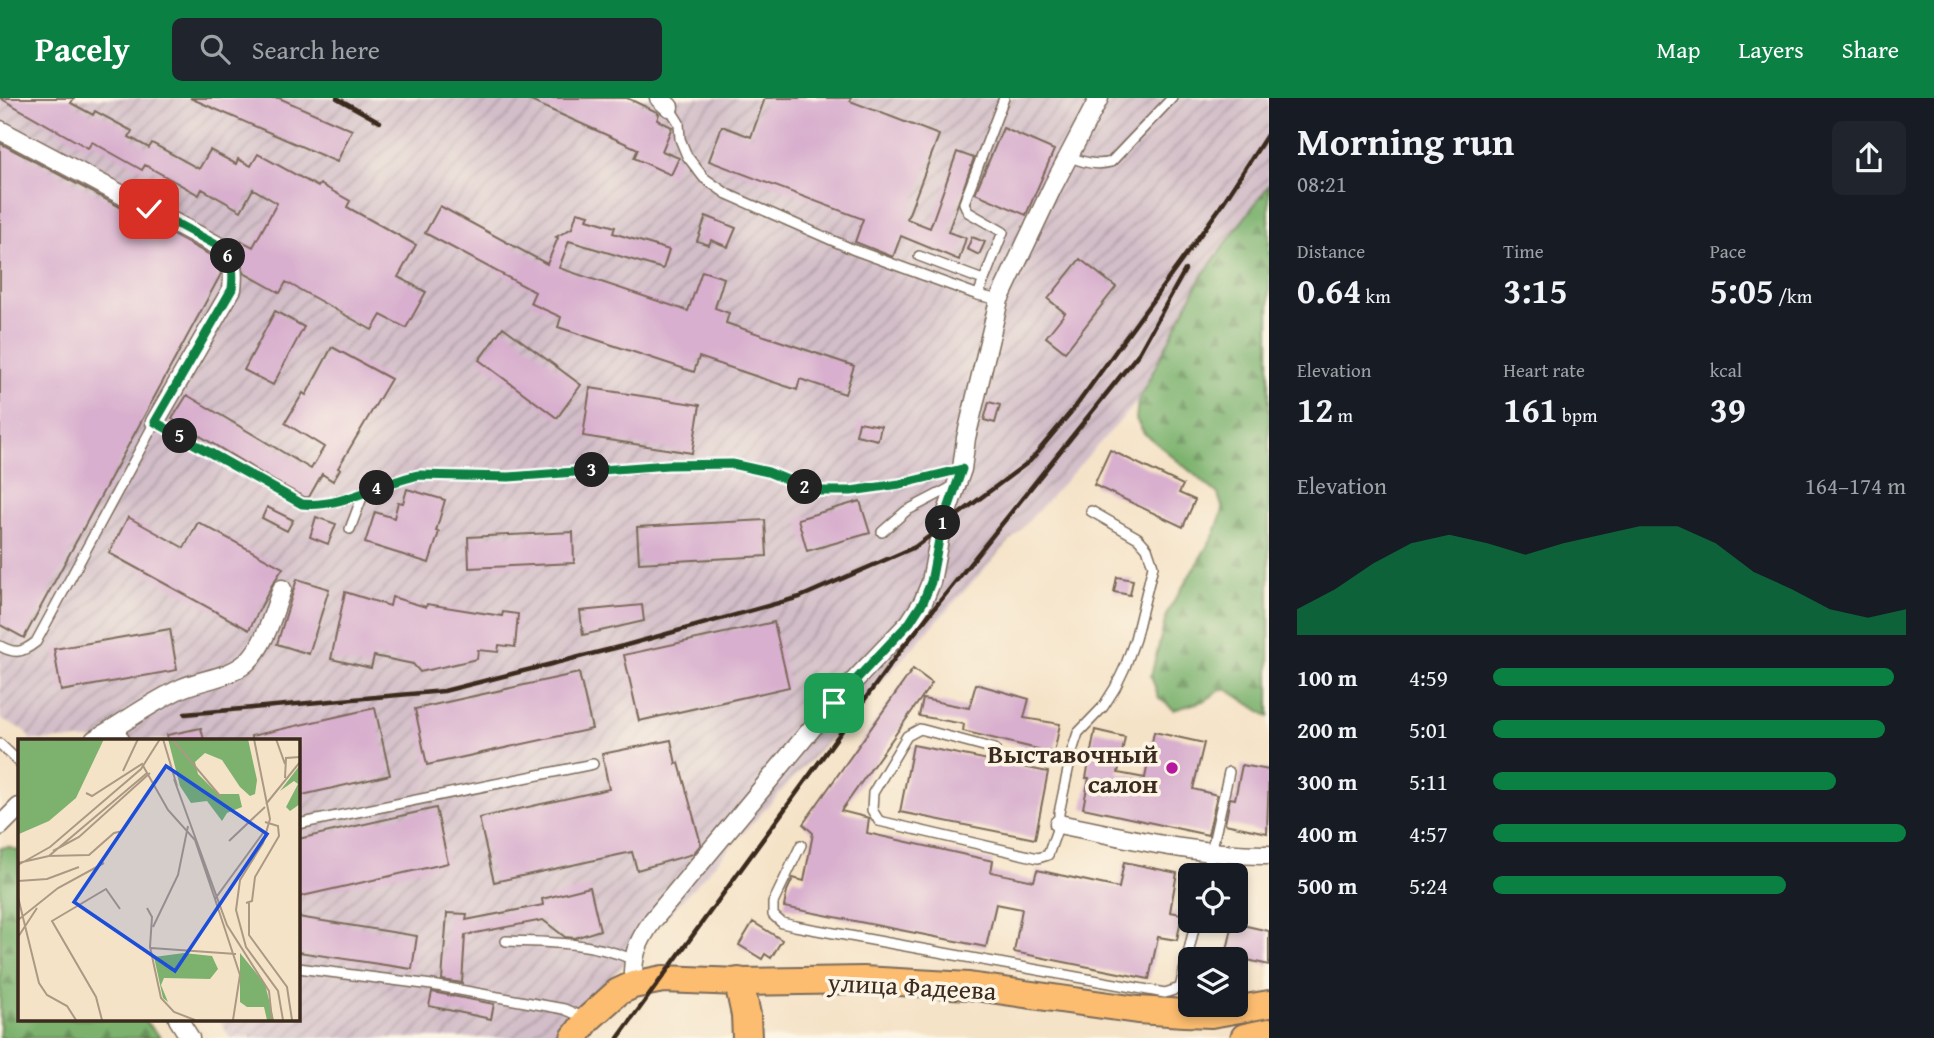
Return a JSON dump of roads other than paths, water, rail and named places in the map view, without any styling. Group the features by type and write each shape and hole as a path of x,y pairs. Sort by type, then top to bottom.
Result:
{"highway":[{"path":"739,982 747,1026 763,1038"},
{"path":"1245,1038 1269,1032"}],"main road":[{"name":"улица Фадеева","path":"581,1028 618,992 633,985 663,979 739,982 863,980 969,986 1138,1010 1184,1013 1211,1014 1269,1004"}],"street":[{"path":"633,985 632,959 640,938 653,920 834,703 910,622 923,602 931,582 941,529 959,477 999,300 1099,98"},
{"path":"0,130 224,249 230,258 234,272 232,289 155,422"},
{"path":"98,739 121,733 150,704 184,687 233,671 247,662 258,647 282,589"},
{"path":"0,826 18,808"},
{"path":"1059,824 1180,849 1269,855"},
{"path":"179,1020 190,1038"}],"lane":[{"path":"978,295 1003,232 968,212 964,203 1004,98"},
{"path":"1069,156 1081,162 1101,165 1111,162 1172,98"},
{"path":"664,103 679,123 680,139 687,156 704,178 727,194 852,249 978,295 999,300"},
{"path":"919,256 983,280"},
{"path":"0,646 18,653 26,651 36,642 155,422 302,504 314,505 347,498 419,475 509,477 668,465 732,464 768,472 814,491 851,491 959,477"},
{"path":"882,532 906,511 959,477"},
{"path":"350,529 364,492"},
{"path":"995,748 920,729 907,736 873,793 872,810 879,821 1038,858 1048,855 1059,824 1059,813 1078,733 1103,707 1125,667 1135,639 1153,566 1147,548 1138,538 1091,511"},
{"path":"0,744 18,761"},
{"path":"299,824 593,764"},
{"path":"1209,863 1229,772"},
{"path":"801,845 773,903 773,915 782,923 1165,993 1180,988 1193,933"},
{"path":"506,941 574,943 612,950 632,959"},
{"path":"299,968 432,985 564,1009 581,1028"}],"railway":[{"path":"337,98 380,122"},
{"path":"185,714 444,691 623,646 800,597 915,547 1030,461 1076,406 1219,209 1269,132"},
{"path":"618,1038 900,651 1139,353 1185,270"}],"place":[{"name":"Выставочный салон","path":"1172,768"}]}
